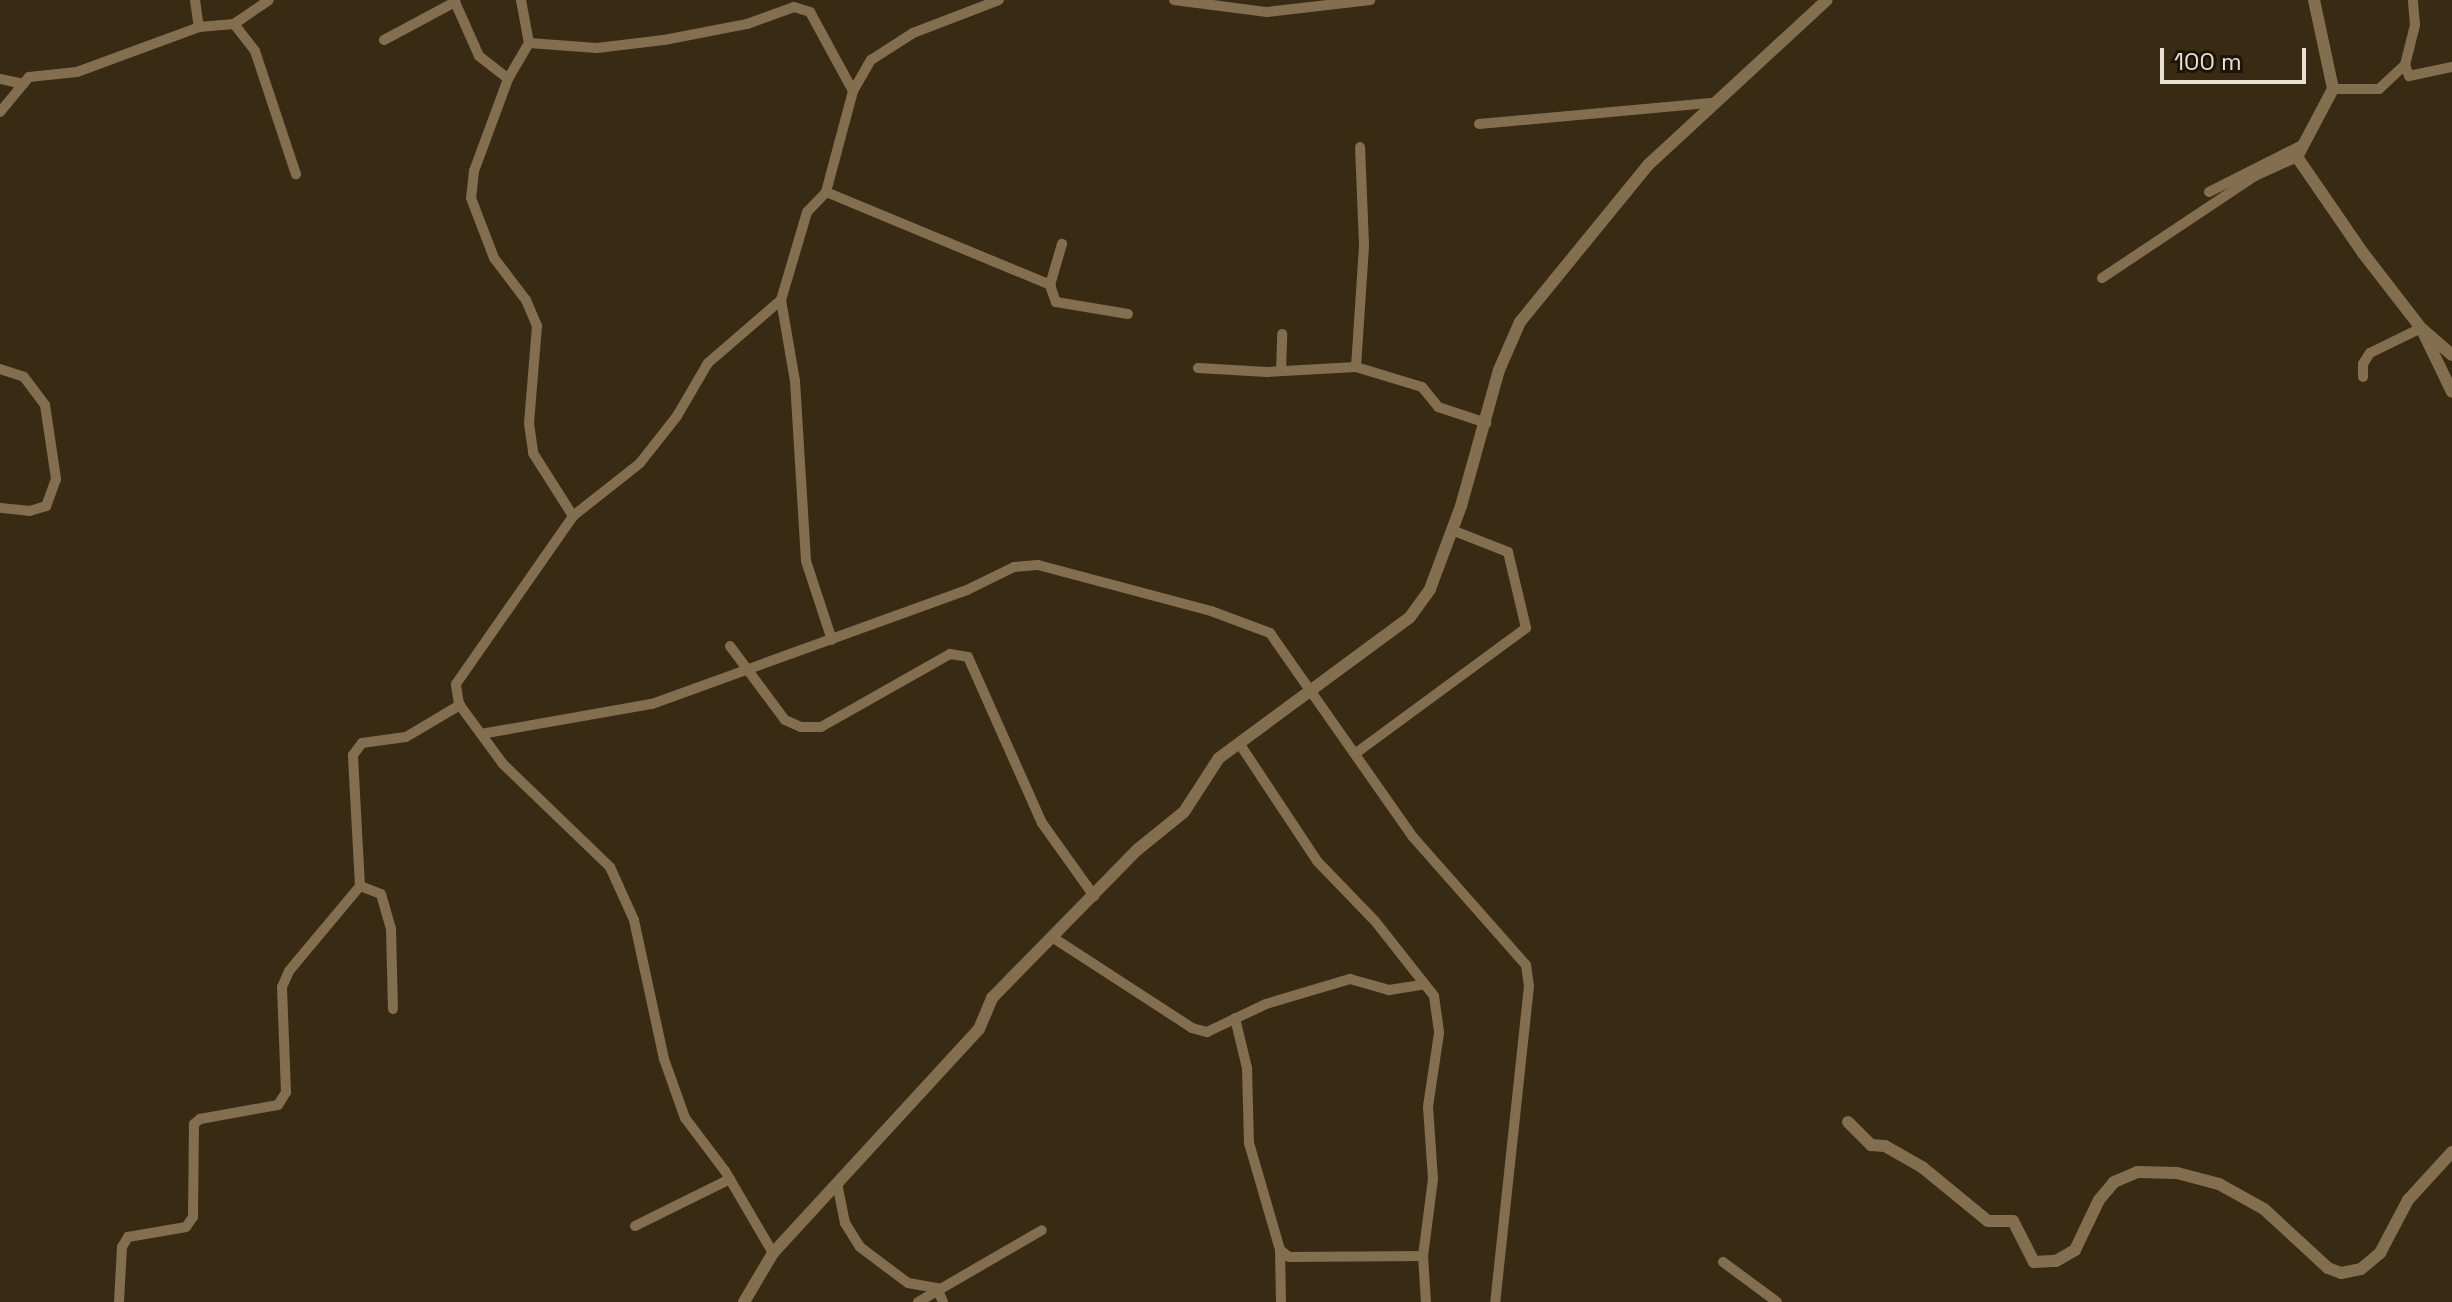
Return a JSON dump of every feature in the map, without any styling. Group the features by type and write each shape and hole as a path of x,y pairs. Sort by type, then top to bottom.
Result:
{"street":[{"path":"195,0 199,27"},
{"path":"0,112 29,77 77,72 199,27 234,24 269,0"},
{"path":"521,0 529,43 508,79 474,171 471,198 494,258 526,300 537,326 529,423 533,453 573,516"},
{"path":"832,640 806,561 795,381 781,300 807,212 826,192 853,91 871,60 913,33 999,0"},
{"path":"1174,0 1267,12 1370,0"},
{"path":"744,1302 773,1253 979,1029 992,998 1137,850 1184,812 1219,758 1410,617 1430,589 1452,530 1486,423 1499,370 1520,322 1648,165 1711,103 1827,0"},
{"path":"2102,278 2255,176 2300,151 2333,89 2314,0"},
{"path":"2333,89 2379,89 2405,65 2415,25 2413,0"},
{"path":"384,40 455,2 479,56 508,79"},
{"path":"529,43 597,48 747,24 794,7 810,6 853,91"},
{"path":"234,24 255,51 296,174"},
{"path":"2405,65 2409,76 2452,67"},
{"path":"0,79 23,84"},
{"path":"1479,124 1711,103"},
{"path":"1356,367 1364,245 1360,147"},
{"path":"2209,192 2300,151"},
{"path":"2300,151 2311,182 2421,328 2452,392"},
{"path":"826,192 1050,285"},
{"path":"1062,244 1050,285 1056,302 1128,314"},
{"path":"773,1253 730,1179 685,1118 664,1059 634,920 610,867 503,764 460,705 456,684 573,516 640,463 677,416 708,363 781,300"},
{"path":"2421,328 2452,355"},
{"path":"2363,377 2363,364 2370,353 2421,328"},
{"path":"1281,371 1282,334"},
{"path":"1198,368 1281,371 1356,367 1422,387 1438,407 1486,423"},
{"path":"0,369 24,377 45,405 56,479 46,506 0,508"},
{"path":"1356,753 1526,628 1508,552 1452,530"},
{"path":"481,734 652,704 967,590 1014,567 1038,565 1211,611 1270,633 1413,837 1526,965 1529,986 1495,1302"},
{"path":"730,646 745,671 785,720 821,727 950,654 968,657 1042,823 1094,896"},
{"path":"119,1302 122,1247 128,1237 186,1227 193,1217 194,1124 200,1119 278,1105 286,1092 282,987 289,971 360,886 353,755 362,743 406,737 460,705"},
{"path":"1239,743 1317,861 1375,921 1434,996 1439,1033 1428,1107 1433,1179 1423,1256 1426,1302"},
{"path":"360,886 381,894 391,929 393,1009"},
{"path":"1052,937 1192,1028 1207,1032 1235,1018 1350,979 1389,990 1425,984"},
{"path":"1235,1018 1247,1068 1249,1143 1280,1250 1281,1302"},
{"path":"1848,1122 1871,1145 1885,1146 1922,1167 1988,1221 2013,1221 2034,1262 2056,1261 2075,1250 2099,1200 2114,1182 2137,1172 2177,1173 2219,1184 2264,1209 2328,1268 2341,1273 2361,1269 2380,1253 2408,1200 2452,1152"},
{"path":"635,1226 730,1179"},
{"path":"837,1183 845,1223 860,1247 908,1283 937,1288"},
{"path":"918,1302 937,1288 1042,1230"},
{"path":"1280,1250 1289,1257 1423,1256"},
{"path":"1723,1262 1777,1302"},
{"path":"937,1288 943,1302"}]}
